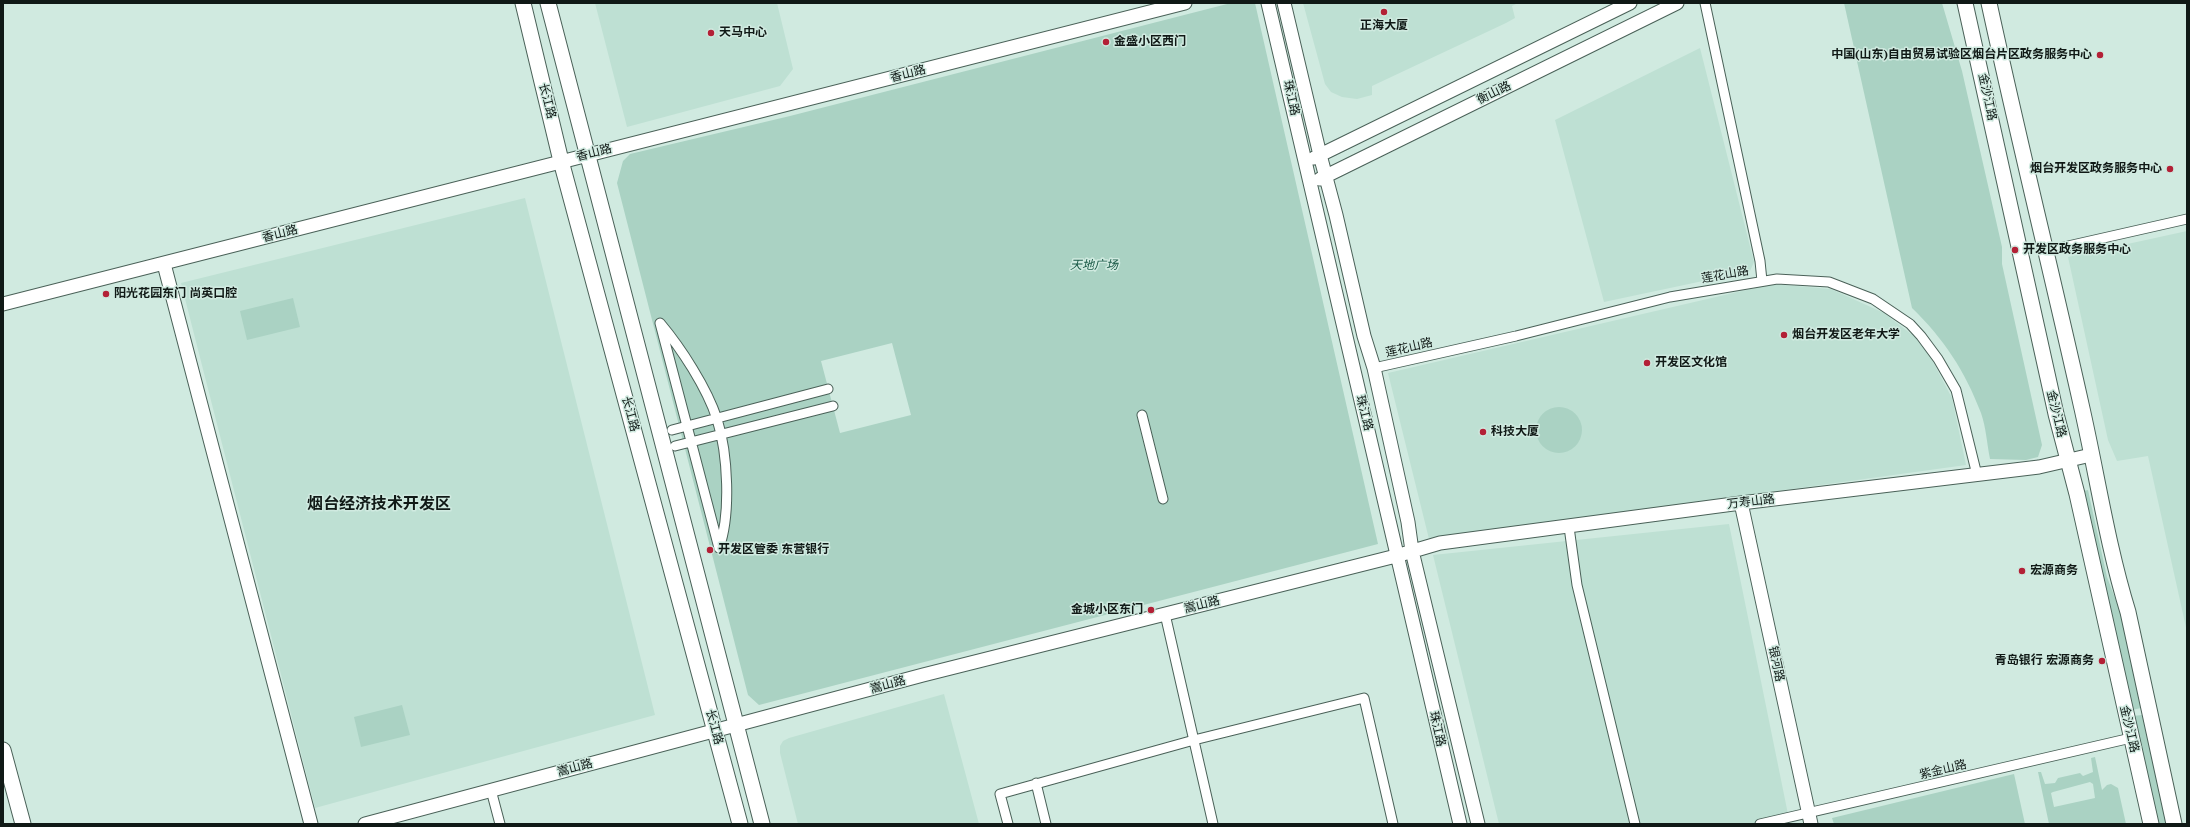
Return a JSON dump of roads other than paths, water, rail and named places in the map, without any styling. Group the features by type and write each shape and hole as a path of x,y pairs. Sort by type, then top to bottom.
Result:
{"main road":[{"name":"长江路","path":"523,3 562,161 740,824"},
{"name":"长江路","path":"548,3 586,155 762,824"},
{"path":"1957,3 1962,25 1980,66"},
{"name":"金沙江路","path":"1965,3 2056,414 2150,824"},
{"name":"金沙江路","path":"1989,3 2083,411 2118,579 2130,620 2174,824"},
{"path":"3,750 23,824"}],"street":[{"name":"香山路","path":"3,304 1184,3"},
{"name":"珠江路","path":"1268,3 1311,182 1396,556 1460,824"},
{"path":"1284,3 1320,156 1327,176 1364,336 1374,368 1408,522 1412,551 1478,824"},
{"name":"衡山路","path":"1306,162 1630,3"},
{"name":"衡山路","path":"1311,182 1327,176 1677,3"},
{"path":"1705,3 1760,261 1762,281"},
{"path":"2046,251 2187,219"},
{"path":"164,264 311,824"},
{"name":"莲花山路","path":"1374,368 1516,336 1670,297 1762,281 1798,280 1829,282 1873,299 1910,324 1938,359 1956,390 1977,475"},
{"path":"660,323 677,343 717,419 727,485 724,533 719,548 660,323"},
{"path":"672,430 828,389"},
{"path":"675,446 833,406"},
{"path":"1142,415 1163,499"},
{"name":"万寿山路","path":"1412,551 1440,543 1741,503 2039,467 2091,455"},
{"name":"银河路","path":"1741,503 1810,818"},
{"path":"1569,527 1577,585 1635,824"},
{"name":"嵩山路","path":"365,824 923,675 1412,551"},
{"path":"1165,614 1213,824"},
{"path":"1008,824 1000,794 1194,740 1364,698 1393,824"},
{"name":"紫金山路","path":"1760,824 1810,818 2131,738"},
{"path":"1036,783 1046,824"},
{"path":"490,790 500,824"}],"place":[{"name":"正海大厦","path":"1384,12"},
{"name":"天马中心","path":"711,33"},
{"name":"金盛小区西门","path":"1106,42"},
{"name":"中国(山东)自由贸易试验区烟台片区政务服务中心","path":"2100,55"},
{"name":"烟台开发区政务服务中心","path":"2170,169"},
{"name":"开发区政务服务中心","path":"2015,250"},
{"name":"阳光花园东门 尚英口腔","path":"106,294"},
{"name":"烟台开发区老年大学","path":"1784,335"},
{"name":"开发区文化馆","path":"1647,363"},
{"name":"科技大厦","path":"1483,432"},
{"name":"开发区管委 东营银行","path":"710,550"},
{"name":"宏源商务","path":"2022,571"},
{"name":"金城小区东门","path":"1151,610"},
{"name":"青岛银行 宏源商务","path":"2102,661"}],"district":[{"name":"烟台经济技术开发区","path":"379,504"}],"park label":[{"name":"天地广场","path":"1094,266"}]}
